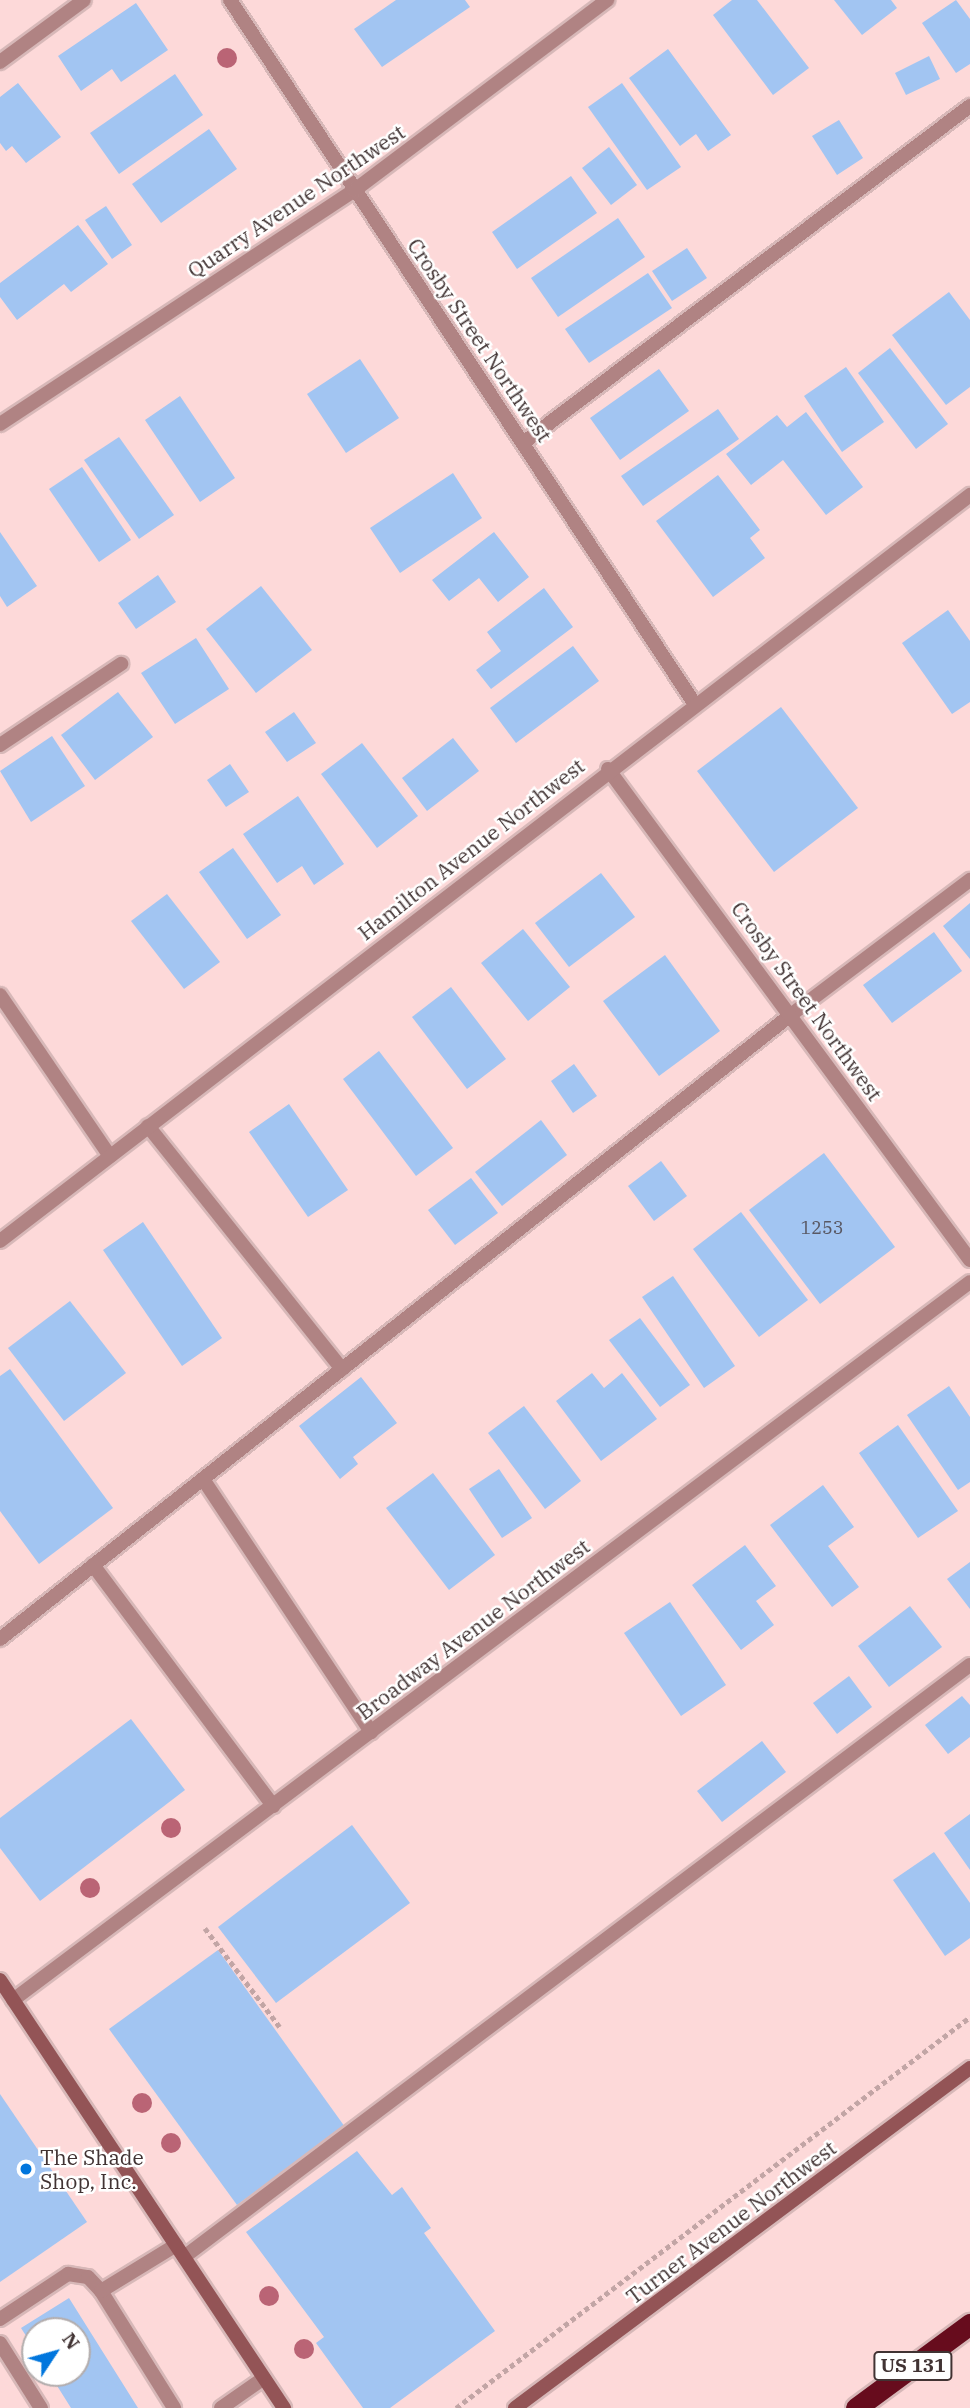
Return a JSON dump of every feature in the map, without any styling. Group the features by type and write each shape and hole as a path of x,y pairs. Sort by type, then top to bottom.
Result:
{"highway":[{"name":"US 131","path":"856,2408 970,2324"}],"main road":[{"path":"0,1980 284,2408"},
{"name":"Broadway Avenue Northwest","path":"0,2009 13,2000"},
{"name":"Turner Avenue Northwest","path":"515,2408 970,2068"}],"street":[{"path":"0,62 84,0"},
{"name":"Crosby Street Northwest","path":"230,0 694,703"},
{"name":"Quarry Avenue Northwest","path":"0,424 355,190 607,0"},
{"path":"523,443 970,106"},
{"name":"Hamilton Avenue Northwest","path":"0,1241 608,769 970,495"},
{"path":"0,745 121,664"},
{"name":"Crosby Street Northwest","path":"608,769 792,1014 970,1260"},
{"path":"0,1639 792,1014 970,880"},
{"path":"0,995 110,1156"},
{"path":"148,1126 342,1369"},
{"name":"Broadway Avenue Northwest","path":"13,2000 970,1282"},
{"path":"203,1479 371,1732"},
{"path":"93,1565 273,1806"},
{"path":"101,2291 180,2251 970,1665"},
{"path":"0,2319 72,2273 88,2277 101,2291 174,2408"},
{"path":"0,2343 41,2408"},
{"path":"221,2408 264,2378"}],"path":[{"path":"205,1928 280,2027"},
{"path":"456,2408 970,2017"}],"building":[{"path":"396,0 465,0 470,7 382,67 354,29"},
{"path":"732,0 757,0 809,68 773,95 713,15"},
{"path":"834,0 891,0 897,8 862,35"},
{"path":"956,0 970,19 970,64 956,73 922,23"},
{"path":"136,3 168,50 121,82 112,69 81,91 58,56"},
{"path":"668,49 731,135 708,151 696,134 680,146 629,78"},
{"path":"929,56 940,79 906,95 895,73"},
{"path":"175,74 203,115 119,174 90,133"},
{"path":"18,83 61,137 26,163 12,146 6,151 0,143 0,97"},
{"path":"622,83 681,167 647,190 588,107"},
{"path":"839,120 863,158 837,175 812,136"},
{"path":"209,129 237,169 161,223 132,184"},
{"path":"609,147 637,185 611,205 582,168"},
{"path":"571,176 597,213 517,269 492,232"},
{"path":"106,206 132,245 112,259 85,220"},
{"path":"618,218 645,257 558,317 531,278"},
{"path":"78,225 108,264 71,292 64,284 17,320 0,297 0,283"},
{"path":"687,248 707,278 672,301 652,271"},
{"path":"648,273 672,308 589,363 565,329"},
{"path":"949,292 970,320 970,387 946,405 892,335"},
{"path":"890,348 948,424 916,449 858,373"},
{"path":"360,359 399,418 346,453 307,394"},
{"path":"846,367 884,422 842,452 804,396"},
{"path":"659,369 689,411 620,460 590,418"},
{"path":"180,396 235,478 200,502 145,420"},
{"path":"718,409 739,439 643,506 621,476"},
{"path":"806,412 863,487 826,515 783,460 751,485 726,454 777,415 787,427"},
{"path":"119,437 174,515 139,539 84,460"},
{"path":"82,467 131,540 99,562 49,489"},
{"path":"453,473 482,518 400,573 370,528"},
{"path":"718,475 760,530 750,538 765,558 713,597 656,521"},
{"path":"0,532 37,586 7,607 0,596"},
{"path":"494,532 529,577 498,602 479,578 449,601 432,580"},
{"path":"158,575 176,602 136,629 118,603"},
{"path":"261,586 312,650 256,693 206,629"},
{"path":"544,588 573,627 491,689 476,670 501,651 487,632"},
{"path":"948,610 970,641 970,702 952,714 902,643"},
{"path":"196,638 229,689 175,724 141,673"},
{"path":"573,646 599,681 516,743 490,708"},
{"path":"118,692 153,737 95,780 61,735"},
{"path":"781,707 858,808 774,872 697,771"},
{"path":"294,712 316,743 287,762 265,732"},
{"path":"52,736 85,786 31,822 0,771"},
{"path":"453,738 479,771 427,811 402,778"},
{"path":"362,743 418,816 377,848 321,774"},
{"path":"230,764 249,792 226,807 207,780"},
{"path":"298,796 344,864 314,885 302,866 277,883 243,834"},
{"path":"233,848 281,915 247,939 199,872"},
{"path":"601,873 635,917 569,967 535,923"},
{"path":"167,894 220,962 184,989 131,921"},
{"path":"970,903 970,959 943,926"},
{"path":"523,929 570,987 528,1021 481,963"},
{"path":"934,932 962,971 892,1023 863,985"},
{"path":"665,955 720,1031 659,1076 603,1001"},
{"path":"451,987 506,1059 467,1089 412,1017"},
{"path":"379,1051 453,1148 416,1176 343,1079"},
{"path":"574,1064 597,1096 573,1113 551,1081"},
{"path":"289,1104 348,1190 308,1217 249,1132"},
{"path":"541,1120 567,1155 502,1206 475,1172"},
{"path":"824,1153 895,1247 820,1304 749,1210"},
{"path":"661,1161 687,1196 654,1221 628,1186"},
{"path":"471,1178 498,1213 455,1245 428,1210"},
{"path":"741,1212 808,1300 759,1337 693,1249"},
{"path":"143,1222 222,1338 182,1366 103,1250"},
{"path":"673,1276 735,1366 704,1388 642,1297"},
{"path":"70,1301 126,1373 64,1421 8,1348"},
{"path":"640,1318 690,1385 660,1407 609,1340"},
{"path":"10,1369 113,1508 39,1564 0,1511 0,1376"},
{"path":"592,1373 604,1388 622,1373 657,1419 601,1461 556,1401"},
{"path":"361,1377 397,1423 353,1457 358,1464 340,1479 299,1426"},
{"path":"949,1386 970,1417 970,1482 958,1490 907,1415"},
{"path":"524,1406 581,1481 545,1509 488,1433"},
{"path":"898,1425 958,1511 918,1538 859,1453"},
{"path":"499,1469 532,1518 502,1538 469,1489"},
{"path":"433,1473 495,1555 449,1590 386,1508"},
{"path":"823,1485 854,1527 828,1546 859,1587 832,1607 770,1525"},
{"path":"745,1545 776,1586 756,1601 774,1625 741,1650 692,1585"},
{"path":"970,1562 970,1609 947,1579"},
{"path":"670,1602 726,1685 681,1716 624,1633"},
{"path":"910,1606 942,1647 889,1687 858,1646"},
{"path":"849,1676 872,1707 837,1734 813,1703"},
{"path":"962,1696 970,1705 970,1737 948,1754 925,1725"},
{"path":"131,1719 185,1790 40,1901 0,1848 0,1818"},
{"path":"762,1741 786,1772 722,1822 697,1791"},
{"path":"970,1814 970,1870 944,1833"},
{"path":"352,1825 410,1903 276,2003 218,1927"},
{"path":"934,1852 970,1903 970,1938 945,1956 893,1880"},
{"path":"218,1950 345,2127 237,2205 109,2029"},
{"path":"0,2094 87,2222 0,2282"},
{"path":"357,2151 392,2195 402,2187 431,2228 424,2233 495,2331 390,2408 363,2408 316,2343 324,2337 246,2232"},
{"path":"69,2298 81,2317 39,2317"},
{"path":"91,2333 138,2408 71,2408 58,2387 91,2387"}],"place":[{"name":"The Shade Shop, Inc.","path":"26,2169"}]}
